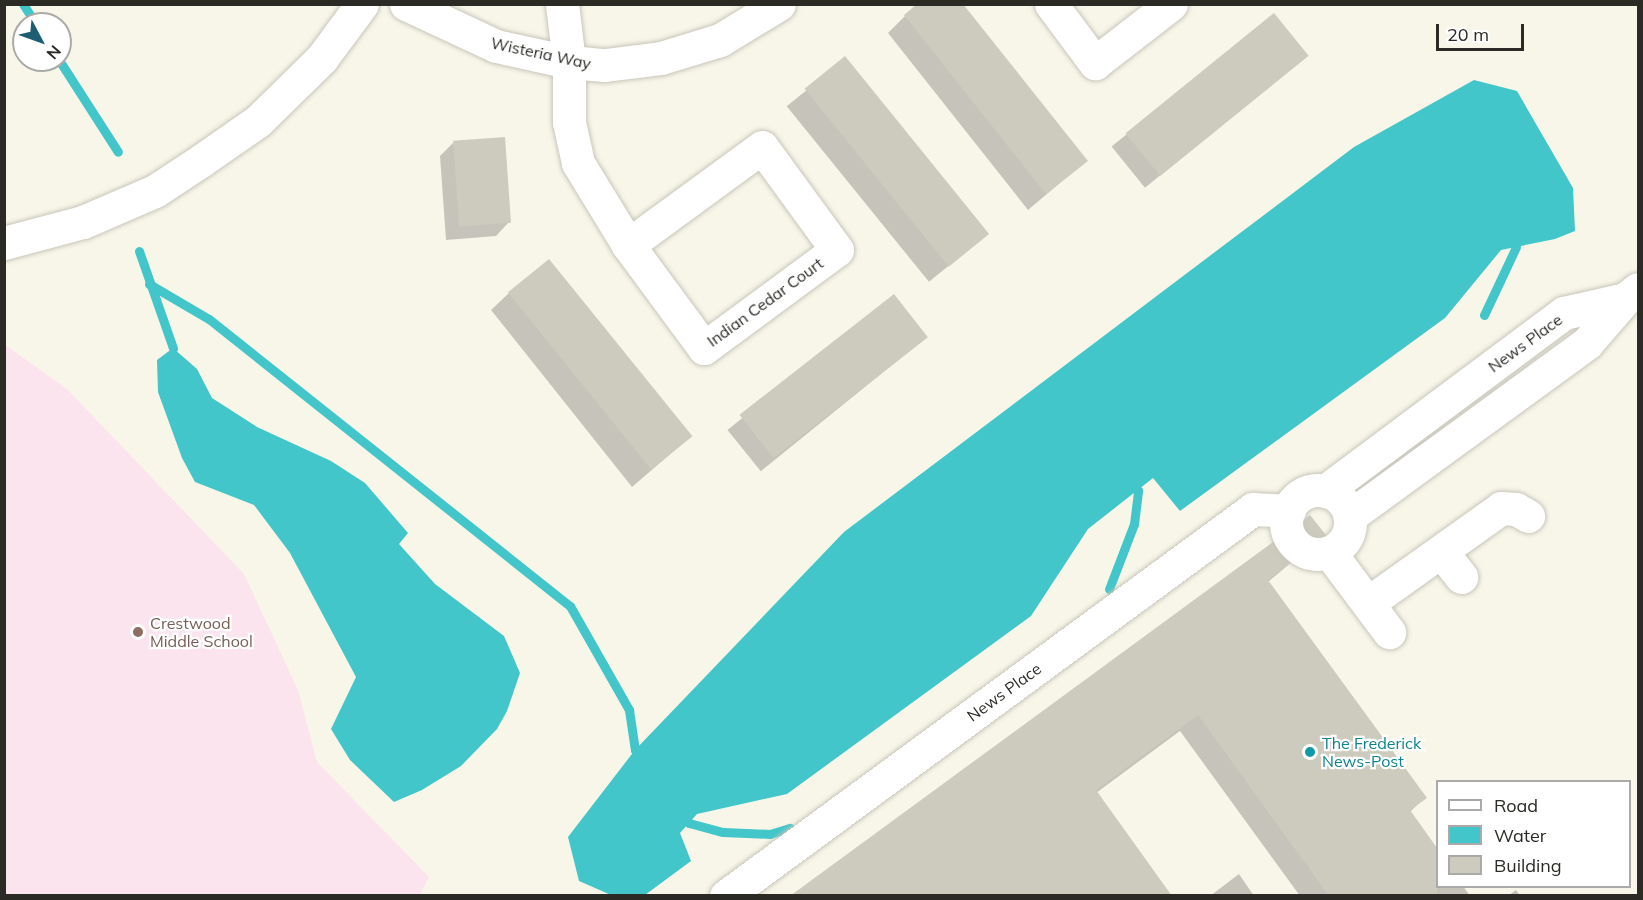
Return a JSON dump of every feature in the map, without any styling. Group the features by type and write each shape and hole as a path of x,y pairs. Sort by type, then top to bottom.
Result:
{"street":[{"path":"4,243 83,222 155,191 202,160 258,121 322,58 362,4"},
{"name":"Wisteria Way","path":"406,4 496,46 569,62 605,65 661,58 720,40 779,4"},
{"name":"Indian Cedar Court","path":"562,4 569,62 569,122 578,163 628,245 704,348 837,250 762,147 628,245"},
{"path":"1051,4 1095,63 1171,4"},
{"name":"News Place","path":"1325,491 1564,314 1632,294"},
{"name":"News Place","path":"1350,516 1587,344 1632,294"},
{"path":"1325,491 1345,505 1350,516 1349,531 1342,544 1330,553 1308,552 1291,539 1286,526 1289,511 1297,499 1310,492 1325,491"},
{"path":"1368,603 1501,508 1516,509 1528,516"},
{"name":"News Place","path":"726,896 1253,509 1289,511"},
{"path":"1441,551 1461,577"},
{"path":"1330,553 1389,632"}],"shaded area":[{"name":"Crestwood Middle School","path":"4,344 67,389 244,574 298,690 317,762 429,877 420,895 5,895"}],"water":[{"path":"1474,80 1517,91 1573,188 1575,231 1555,239 1501,250 1445,318 1180,511 1153,478 1088,529 1031,616 787,794 697,814 680,833 691,861 645,895 611,895 579,881 568,837 635,750 844,532 1354,147"},
{"path":"173,348 197,369 212,398 257,427 331,461 365,483 408,533 399,544 435,584 504,636 520,673 507,711 497,729 461,766 422,790 394,802 350,760 331,729 356,677 290,553 254,505 195,482 182,458 158,392 157,360"}],"building":[{"path":"917,4 963,4 1088,161 1046,194 904,15"},
{"path":"1274,13 1309,56 1160,176 1126,133"},
{"path":"845,56 989,234 949,267 805,89"},
{"path":"505,137 511,223 459,226 453,141"},
{"path":"549,259 692,436 651,470 508,292"},
{"path":"894,294 928,337 773,458 740,415"},
{"name":"The Frederick News-Post","path":"1310,515 1326,535 1268,580 1427,798 1410,810 1436,847 1437,896 1329,896 1198,715 1096,790 1172,896 790,896"}],"waterway":[{"path":"23,4 28,12"},
{"path":"67,72 118,152"},
{"path":"1484,315 1516,247"},
{"path":"139,251 173,348"},
{"path":"149,284 209,319 570,606 629,710 635,750 642,759"},
{"path":"1109,589 1134,524 1138,490"},
{"path":"683,814 689,823 723,832 770,834 790,828"}],"place":[{"name":"Crestwood Middle School","path":"138,632"},
{"name":"The Frederick News-Post","path":"1310,752"}]}
